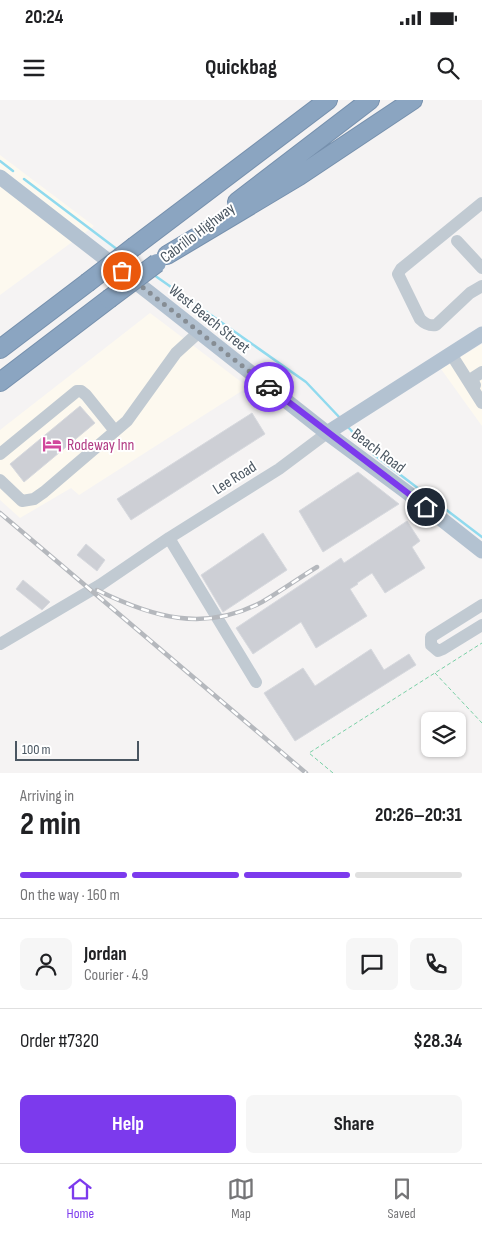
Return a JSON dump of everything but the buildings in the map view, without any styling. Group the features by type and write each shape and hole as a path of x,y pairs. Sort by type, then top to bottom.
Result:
{"highway":[{"name":"Cabrillo Highway","path":"0,349 327,100"},
{"name":"Cabrillo Highway","path":"0,382 370,100"},
{"path":"162,259 299,176 413,100"}],"main road":[{"name":"West Beach Street","path":"0,177 327,433"},
{"name":"Lee Road","path":"327,433 482,334"},
{"name":"Beach Road","path":"327,433 482,551"}],"street":[{"path":"482,203 398,274 420,319 431,326 436,325 470,293 482,286"},
{"path":"458,242 482,268"},
{"path":"0,480 22,501 34,499 44,492 127,421 176,353 199,332"},
{"path":"451,354 482,403"},
{"path":"468,381 482,372"},
{"path":"468,381 482,390"},
{"path":"0,454 76,392 81,391 116,431"},
{"name":"Lee Road","path":"2,640 94,588 169,538 280,469 327,433"},
{"path":"169,538 256,682"},
{"path":"482,605 431,637 431,645 438,651 482,625"}],"path":[{"path":"333,773 309,753 482,643"},
{"path":"435,673 482,723"}],"shaded area":[{"path":"0,155 94,226 0,295"},
{"path":"150,313 248,387 79,495 71,488 20,518 0,500 0,430"},
{"path":"482,344 482,426 441,369"}],"waterway":[{"path":"0,161 13,171"},
{"path":"24,179 118,250"},
{"path":"129,257 141,266"},
{"path":"154,275 306,382 341,419"},
{"path":"348,427 373,454 482,537"}],"railway":[{"path":"0,513 306,773"},
{"path":"97,590 138,608 158,614 178,618 199,619 219,617 241,611 262,602 317,567"}],"way so far":[{"path":"122,271 269,387"}],"place":[{"name":"Rodeway Inn","path":"52,444"}],"route":[{"path":"269,387 426,507"}]}
